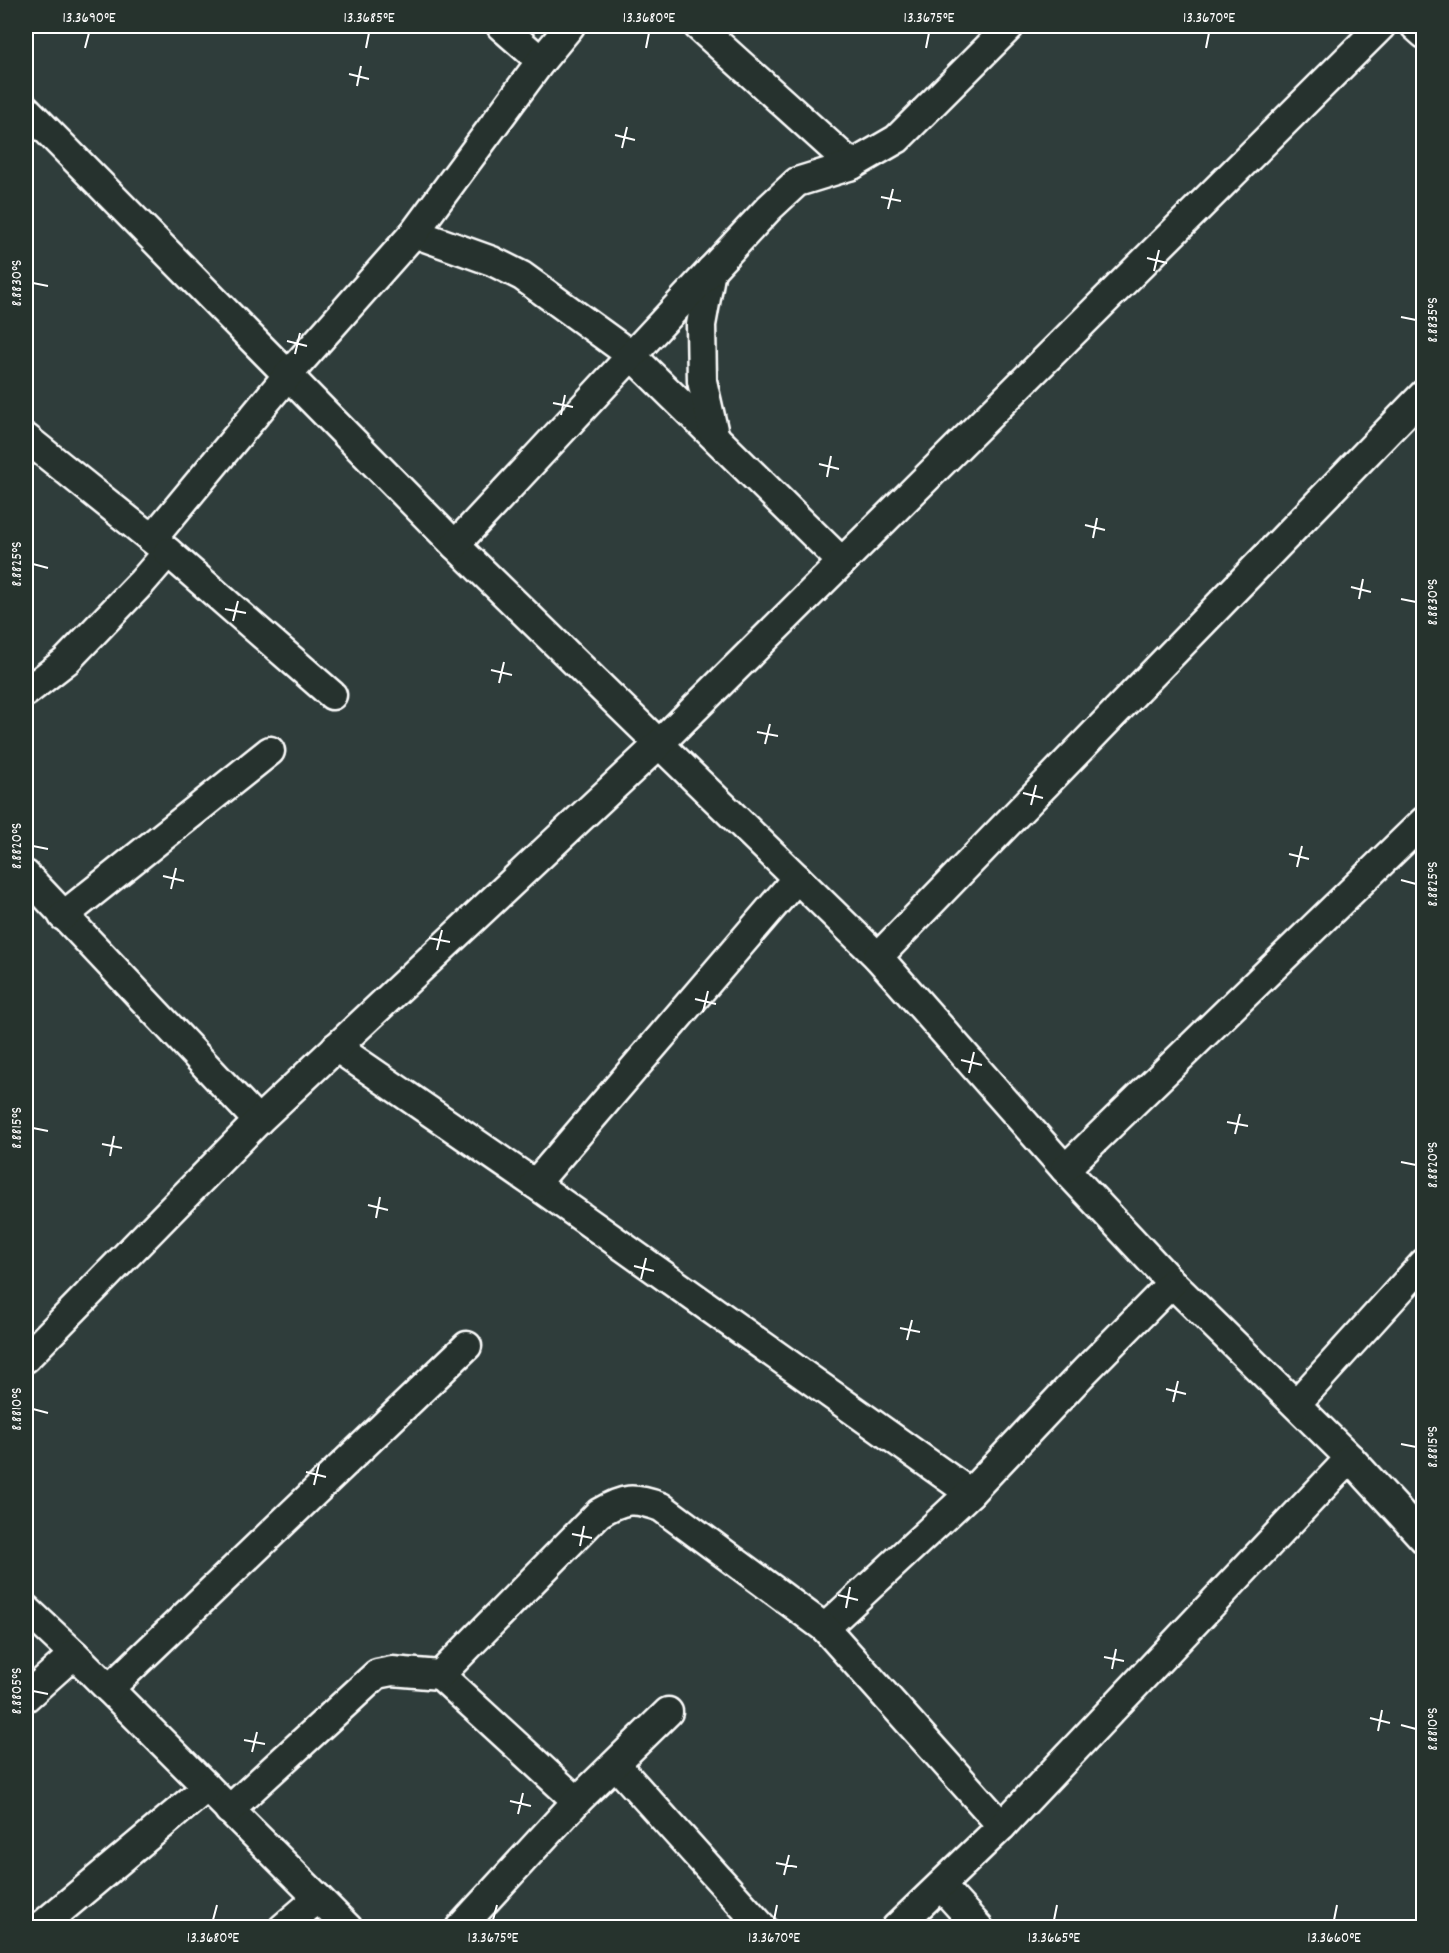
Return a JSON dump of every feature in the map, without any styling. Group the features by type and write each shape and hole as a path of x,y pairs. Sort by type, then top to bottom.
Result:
{"street":[{"path":"501,26 541,61"},
{"path":"26,692 66,662 142,582 160,545 288,375 414,232 541,61 570,26"},
{"path":"698,26 852,165"},
{"path":"455,545 769,207 797,182 852,165 897,139 1010,26"},
{"path":"26,1358 258,1121 659,744 1381,26"},
{"path":"1416,26 1424,34"},
{"path":"26,109 455,545 878,957 1065,1169 1172,1283 1350,1458 1424,1539"},
{"path":"414,232 492,261 522,276 631,355 842,562"},
{"path":"711,270 701,326 702,381 714,434"},
{"path":"878,957 1424,394"},
{"path":"26,438 160,545 332,695"},
{"path":"63,915 270,751"},
{"path":"1065,1169 1424,821"},
{"path":"26,875 258,1121"},
{"path":"535,1184 797,878"},
{"path":"336,1047 535,1184 970,1493"},
{"path":"1296,1404 1424,1263"},
{"path":"825,1628 970,1493 1078,1378 1172,1283"},
{"path":"109,1689 467,1346"},
{"path":"896,1928 1002,1826 1350,1458"},
{"path":"440,1674 598,1514 616,1503 639,1499 661,1507 825,1628 1002,1826"},
{"path":"26,1609 74,1654 348,1928"},
{"path":"26,1697 74,1654"},
{"path":"229,1810 377,1674 392,1671 440,1674 578,1802"},
{"path":"460,1928 578,1802 668,1712"},
{"path":"615,1765 763,1928"},
{"path":"39,1928 207,1787"},
{"path":"941,1886 979,1928"},
{"path":"283,1928 318,1898"}]}
